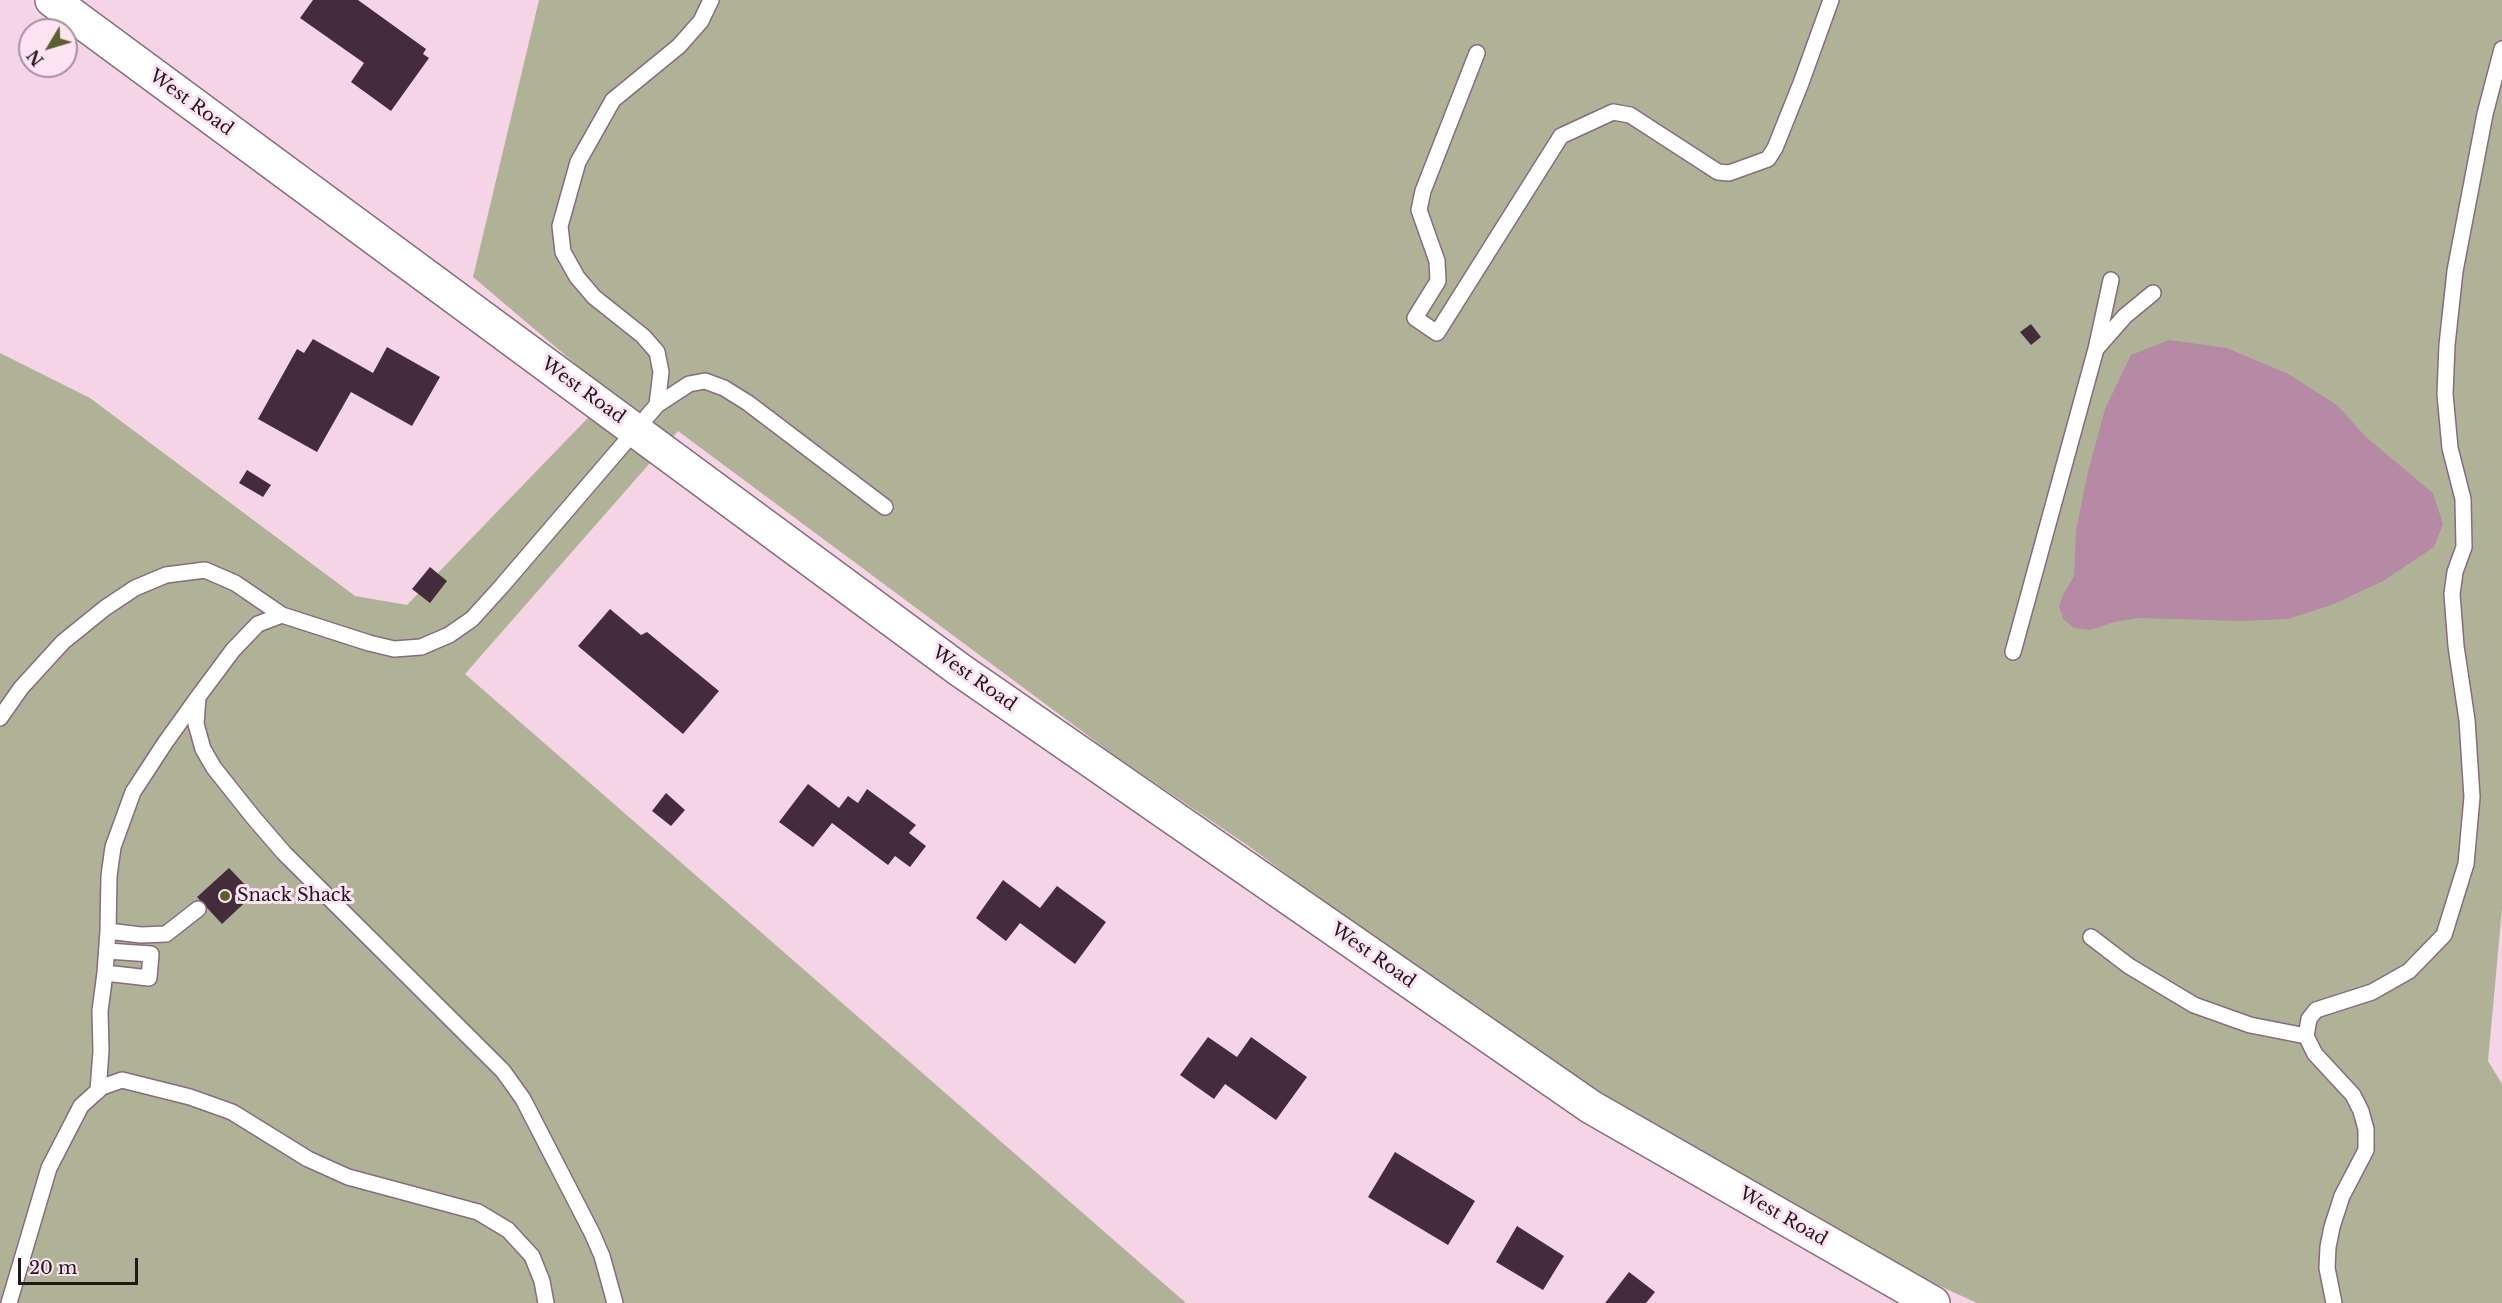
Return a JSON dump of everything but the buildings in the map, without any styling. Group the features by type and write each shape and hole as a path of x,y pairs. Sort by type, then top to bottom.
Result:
{"street":[{"name":"West Road","path":"52,0 960,670 1592,1107 1933,1303"}],"lane":[{"path":"657,405 661,372 657,352 643,336 594,297 577,277 563,252 560,226 578,162 613,100 679,46 701,21 711,0"},
{"path":"1477,52 1423,190 1419,210 1437,261 1438,281 1415,318 1437,333 1561,136 1613,112 1630,115 1718,172 1729,173 1768,159 1775,148 1802,83 1831,0"},
{"path":"2334,1303 2327,1268 2332,1227 2342,1196 2366,1149 2366,1129 2353,1095 2318,1059 2306,1036 2309,1019 2316,1010 2381,987 2409,971 2444,935 2466,864 2472,797 2467,720 2456,646 2452,594 2455,572 2464,547 2463,499 2450,448 2445,394 2446,355 2455,271 2485,114 2502,49"},
{"path":"2013,652 2096,349 2111,280"},
{"path":"2096,349 2125,316 2153,292"},
{"path":"0,718 21,688 63,642 105,608 135,588 166,575 205,570 235,583 282,615 369,644 394,649 421,647 449,635 472,619 494,595 657,405 689,384 705,381 724,388 748,403 885,507"},
{"path":"258,624 260,599"},
{"path":"98,1091 101,1051 100,1011 107,951 109,876 113,847 133,792 165,743 233,650 258,624 282,615"},
{"path":"198,698 196,724 203,749 214,768 252,816 284,853 503,1071 523,1099 592,1233 602,1256 615,1303"},
{"path":"108,931 141,935 166,934 198,909"},
{"path":"2091,937 2129,966 2194,1005 2250,1025 2306,1036"},
{"path":"105,973 149,978 151,954 107,951"},
{"path":"9,1303 49,1168 81,1106 102,1087 122,1080 190,1097 232,1112 267,1136 308,1159 348,1177 478,1212 508,1230 532,1256 542,1281 546,1303"},
{"path":"2332,1287 2346,1303"}],"green space":[{"path":"539,0 2502,0 2502,909 2488,1061 2502,1084 2502,1303 1977,1303 1865,1252 1545,1065 1247,845 1118,758 678,431 465,674 1186,1303 0,1303 0,353 90,398 355,596 407,605 611,394 473,277"}],"shaded area":[{"path":"2169,340 2227,348 2288,374 2337,405 2366,437 2433,493 2443,524 2434,547 2383,581 2334,604 2288,619 2242,621 2138,618 2114,622 2091,630 2074,628 2063,619 2059,607 2074,576 2076,531 2087,476 2105,409 2131,355"}],"place":[{"name":"Snack Shack","path":"225,896"}]}
